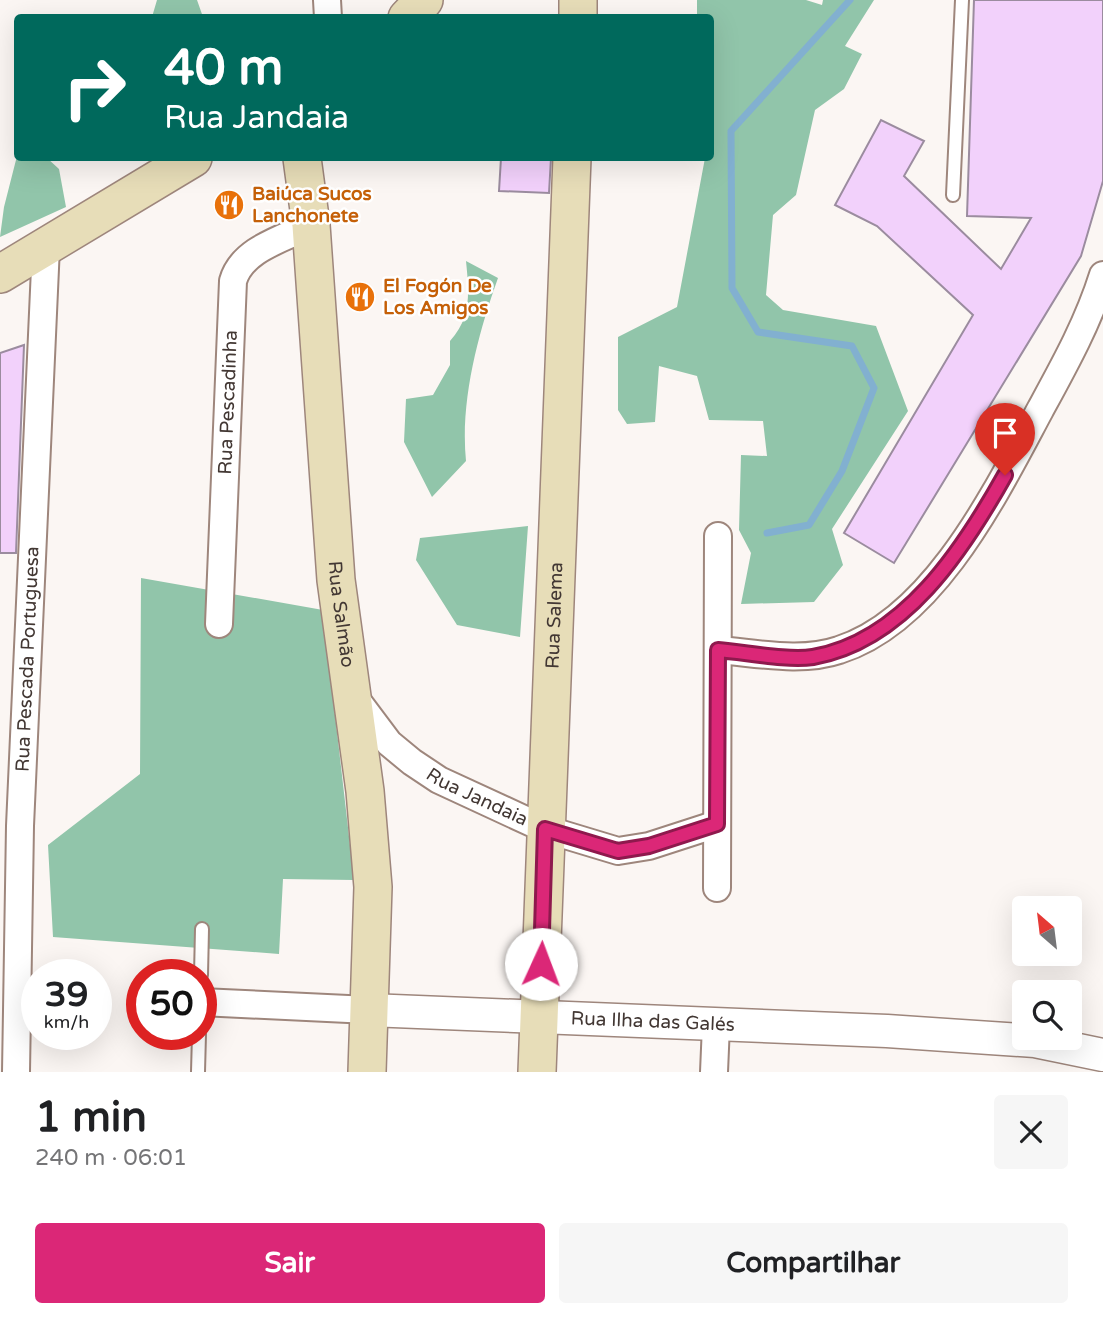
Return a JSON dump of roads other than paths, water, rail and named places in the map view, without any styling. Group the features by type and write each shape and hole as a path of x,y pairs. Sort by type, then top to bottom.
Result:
{"main road":[{"path":"411,14 425,0"},
{"path":"0,274 188,161"},
{"name":"Rua Salmão","path":"302,161 312,225 336,580 365,791 373,887 367,1072"},
{"name":"Rua Salema","path":"537,1072 572,161"}],"street":[{"name":"Rua Pescadinha","path":"219,624 233,282 237,267 250,255 312,225"},
{"name":"Rua Pescada Portuguesa","path":"16,1072 20,825 46,246"},
{"path":"718,650 810,657 840,650 866,639 926,589 980,520 1083,328 1103,275"},
{"path":"717,888 718,536"},
{"name":"Rua Jandaia","path":"350,691 389,743 412,762 439,780 545,829 618,851 649,846 717,824"},
{"name":"Rua Ilha das Galés","path":"217,1003 887,1031 1035,1041 1103,1055"},
{"path":"714,1072 716,1025"}],"lane":[{"path":"953,195 962,0"},
{"path":"201,959 202,929"},
{"path":"198,1072 199,1050"}],"waterway":[{"path":"767,533 809,525 842,471 874,388 852,346 758,332 732,288 731,131 850,0"}],"place":[{"name":"Baiúca Sucos Lanchonete","path":"229,205"},
{"name":"El Fogón De Los Amigos","path":"360,297"}]}
